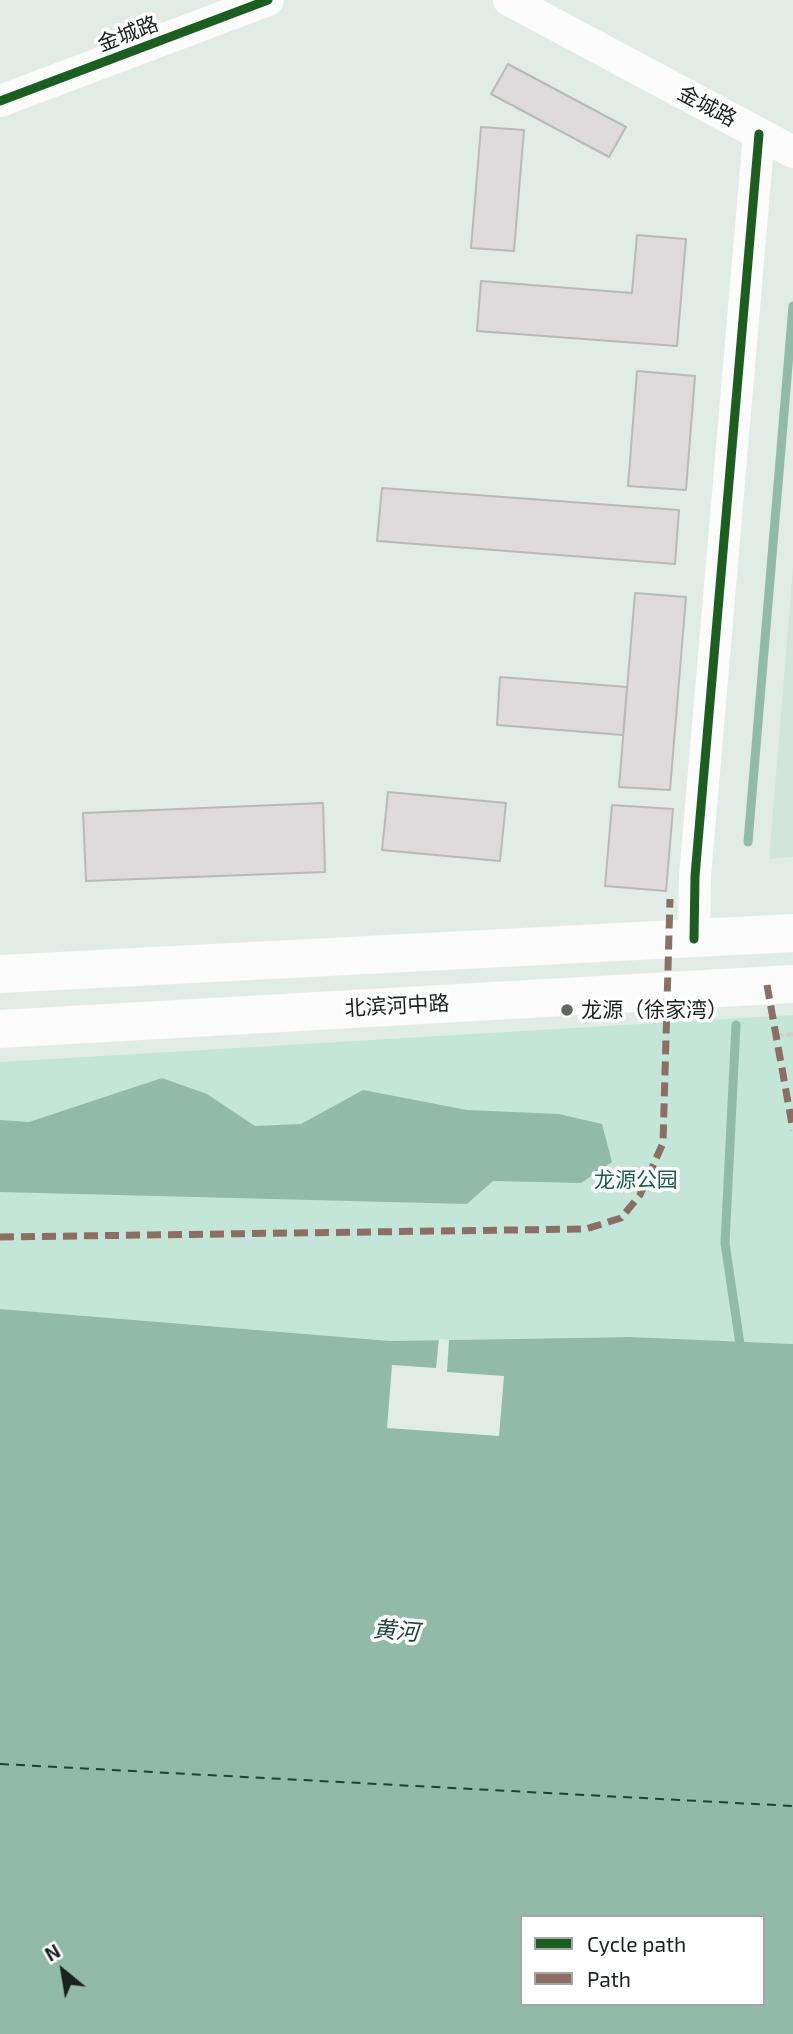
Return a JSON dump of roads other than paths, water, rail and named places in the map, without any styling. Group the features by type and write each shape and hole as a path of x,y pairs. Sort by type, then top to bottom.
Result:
{"main road":[{"path":"0,974 793,933"},
{"name":"北滨河中路","path":"0,1029 793,984"}],"street":[{"name":"金城路","path":"0,101 268,0"},
{"name":"金城路","path":"509,0 793,152"},
{"path":"694,939 695,876 759,134"}],"water":[{"path":"162,1078 207,1094 255,1126 301,1124 363,1090 467,1110 559,1114 602,1124 612,1162 581,1183 493,1181 467,1204 0,1192 0,1120 29,1122"},
{"name":"黄河","path":"0,1309 391,1341 631,1337 793,1344 793,2034 0,2034"}],"waterway":[{"path":"748,842 793,306"},
{"path":"736,1025 725,1243 741,1351"}],"place":[{"name":"龙源（徐家湾）","path":"567,1010"}],"park label":[{"name":"龙源公园","path":"636,1180"}]}
